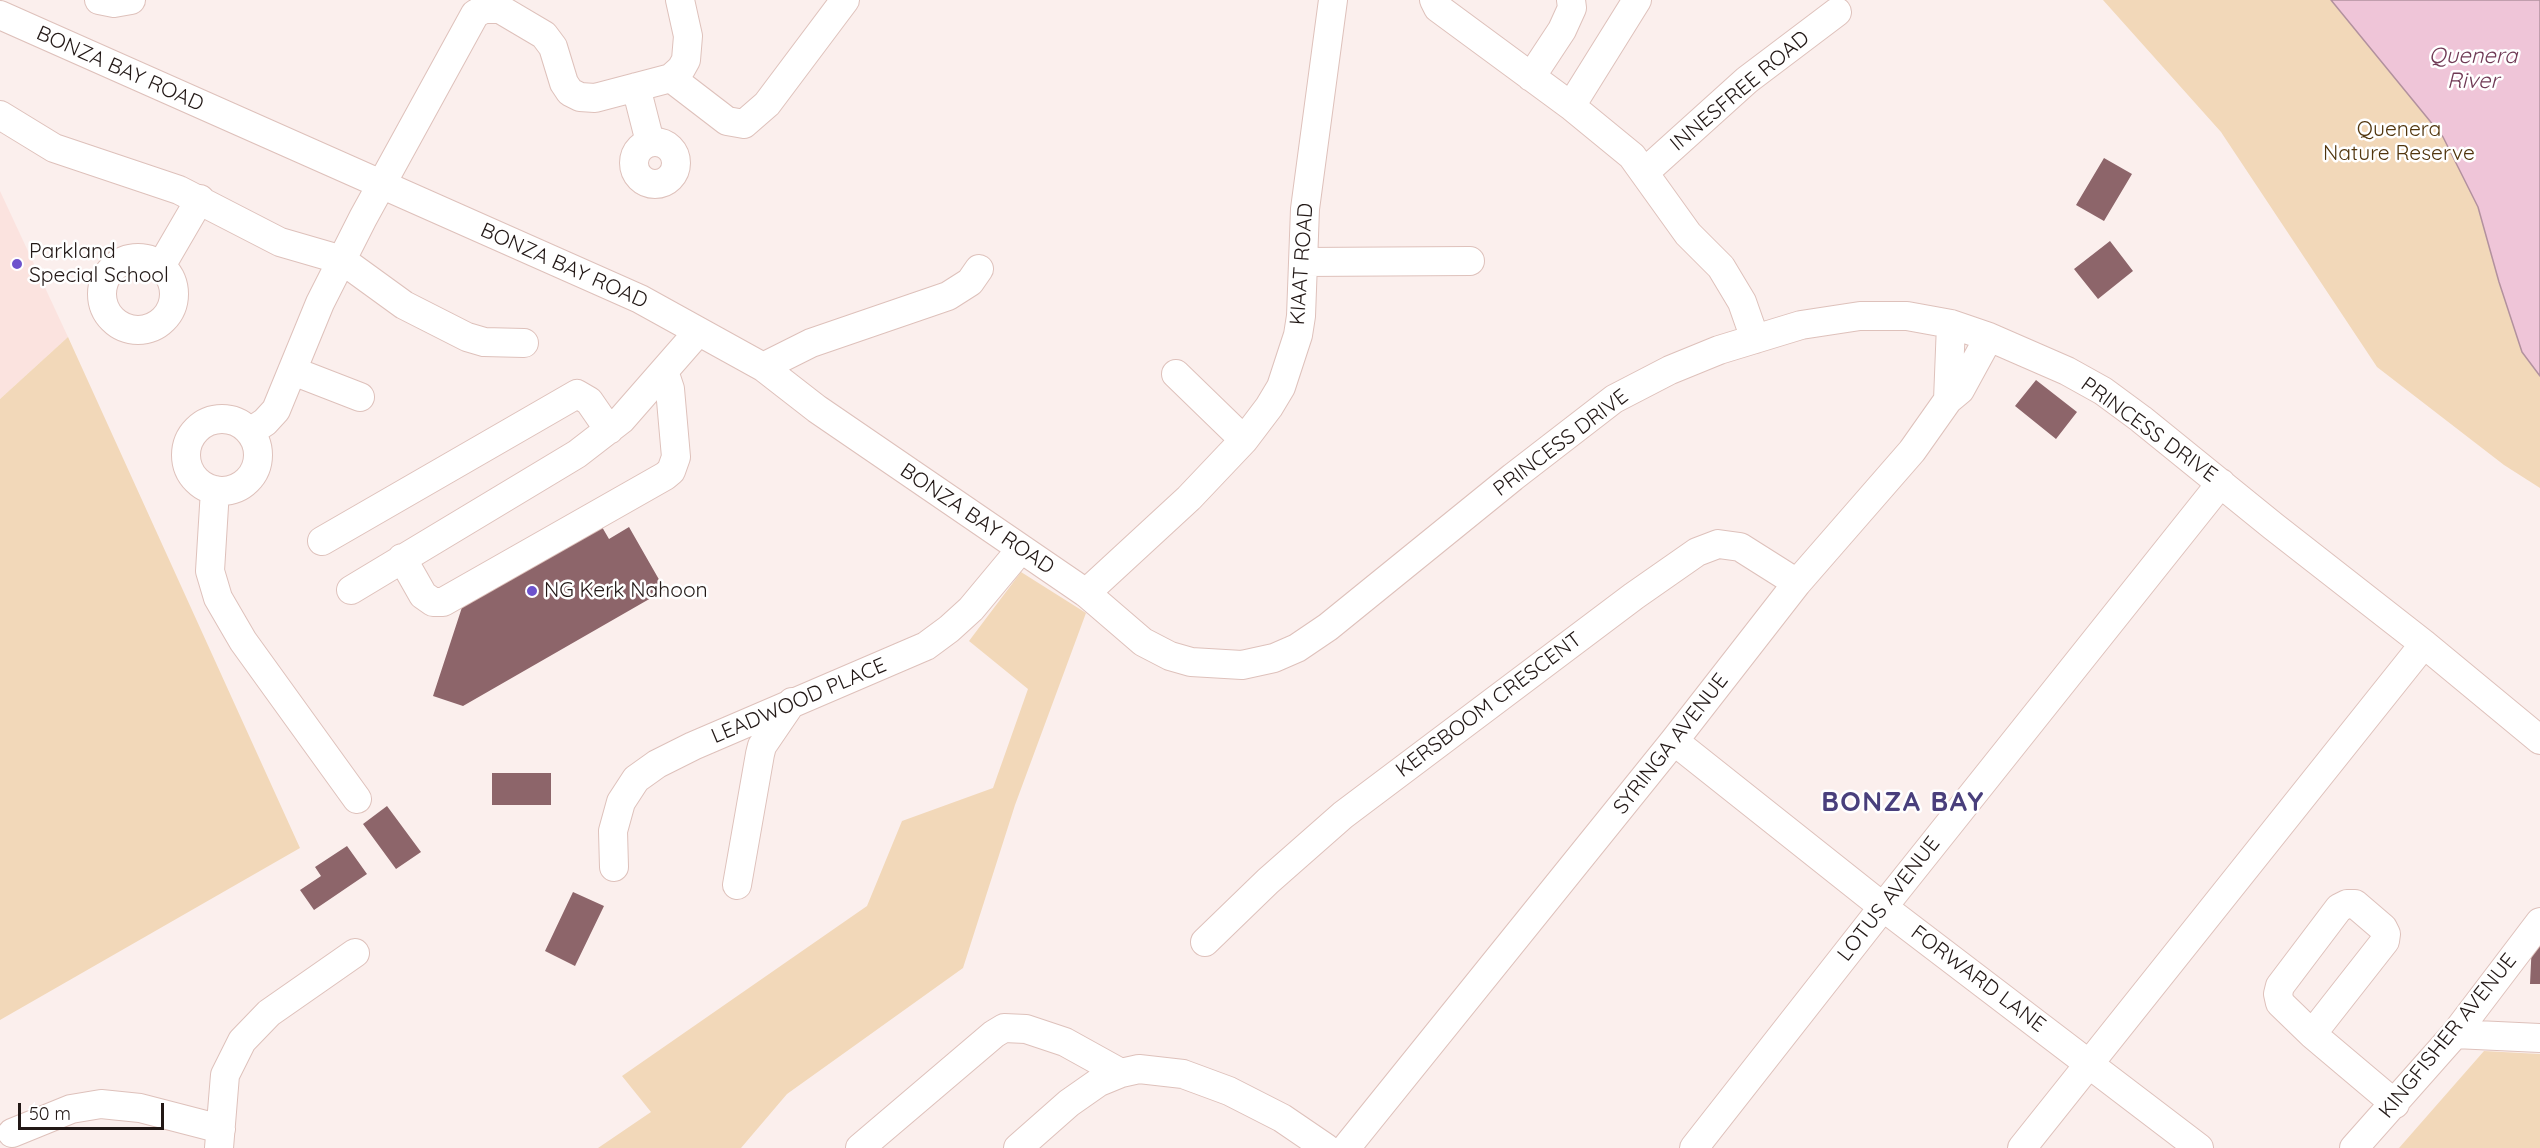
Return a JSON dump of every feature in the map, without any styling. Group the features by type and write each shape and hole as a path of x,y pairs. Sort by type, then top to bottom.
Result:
{"street":[{"path":"99,0 114,3 131,0"},
{"path":"250,432 265,422 276,410 320,303 380,184 475,14 484,9 500,9 544,35 552,46 564,83 570,92 580,97 595,98 671,78 681,69 688,49 688,36 680,0"},
{"path":"671,78 727,121 744,124 767,104 844,0"},
{"name":"KIAAT ROAD","path":"1086,593 1189,498 1244,440 1281,387 1291,359 1301,316 1305,209 1333,0"},
{"path":"1434,0 1438,8 1571,106 1632,156 1688,234 1706,249 1731,280 1742,302 1755,339"},
{"path":"1531,77 1562,30 1572,8 1571,0"},
{"path":"1571,106 1637,0"},
{"name":"INNESFREE ROAD","path":"1645,172 1748,80 1837,12"},
{"name":"BONZA BAY ROAD","path":"0,15 640,299 763,367 817,409 1086,593"},
{"path":"636,87 650,142"},
{"path":"0,115 54,148 107,168 164,184 200,199 257,232 280,242 342,260 404,304 467,337 484,342 524,344"},
{"path":"161,266 200,199"},
{"path":"1304,262 1470,261"},
{"path":"763,367 812,344 960,290 970,282 979,269"},
{"name":"PRINCESS DRIVE","path":"1086,593 1143,642 1170,656 1191,662 1221,665 1242,665 1274,658 1297,648 1328,627 1513,477 1614,399 1670,370 1719,350 1801,325 1860,316 1906,316 1951,324 1989,337 2067,371 2103,391 2424,644 2540,740"},
{"path":"1947,399 1951,324"},
{"path":"351,590 577,454 621,420 698,332"},
{"name":"SYRINGA AVENUE","path":"1346,1148 1674,741 1797,583 1912,451 1947,399 1960,390 1989,337"},
{"path":"293,370 360,397"},
{"path":"402,558 423,595 433,602 443,602 665,477 671,471 676,458 671,400 664,370"},
{"path":"1176,374 1244,440"},
{"path":"321,541 577,394 589,401 609,430"},
{"path":"223,419 235,421 250,432 257,447 258,458 255,470 248,480 238,487 227,491 215,490 204,486 194,478 186,456 188,444 193,434 212,421 223,419"},
{"name":"LOTUS AVENUE","path":"1694,1148 2221,483"},
{"path":"215,490 210,571 218,598 243,641 357,800"},
{"name":"KERSBOOM CRESCENT","path":"1205,942 1268,881 1343,815 1634,596 1697,552 1718,544 1740,547 1797,583"},
{"name":"LEADWOOD PLACE","path":"614,867 613,831 621,802 636,779 657,764 792,702 926,646 971,609 1021,549"},
{"path":"2022,1148 2424,644"},
{"path":"737,885 762,746 792,702"},
{"name":"FORWARD LANE","path":"1674,741 1883,907 2199,1148"},
{"name":"KINGFISHER AVENUE","path":"2354,1148 2455,1034 2540,922"},
{"path":"12,1133 71,1109 101,1104 140,1108 220,1139 225,1074 242,1041 285,1000 355,953"},
{"path":"860,1148 1004,1028 1026,1029 1065,1042 1121,1073"},
{"path":"2312,1034 2395,1104"},
{"path":"2455,1034 2540,1038"},
{"path":"1018,1148 1069,1103 1099,1082 1139,1069 1183,1074 1229,1091 1282,1118 1326,1148"}],"shaded area":[{"name":"Parkland Special School","path":"0,191 68,337 0,399"}],"green space":[{"name":"Quenera Nature Reserve","path":"2103,0 2540,0 2540,488 2504,465 2377,367 2221,132"},
{"path":"68,337 300,848 0,1020 0,399"},
{"path":"1021,572 1086,613 1015,805 963,968 787,1094 741,1148 598,1148 651,1112 622,1076 867,906 902,821 993,788 1028,689 969,641"},
{"path":"2484,1051 2540,1054 2540,1148 2399,1148"}],"water":[{"name":"Quenera River","path":"2331,0 2540,0 2540,376 2522,352 2478,207 2443,137"}],"building":[{"path":"2104,158 2132,174 2104,221 2076,205"},
{"path":"2110,241 2133,271 2098,299 2074,269"},
{"path":"2036,380 2077,412 2056,439 2015,406"},
{"path":"598,520 609,539 629,527 665,590 463,706 433,696 466,595"},
{"path":"492,773 551,773 551,805 492,805"},
{"path":"387,806 421,852 396,869 363,824"},
{"path":"347,846 367,874 314,910 300,890 321,876 315,867"},
{"path":"573,892 604,906 575,966 545,951"},
{"path":"2532,942 2540,943 2540,984 2530,984"}],"place":[{"name":"Parkland Special School","path":"17,264"},
{"name":"NG Kerk Nahoon","path":"532,591"}],"district":[{"name":"BONZA BAY","path":"1903,803"}]}
